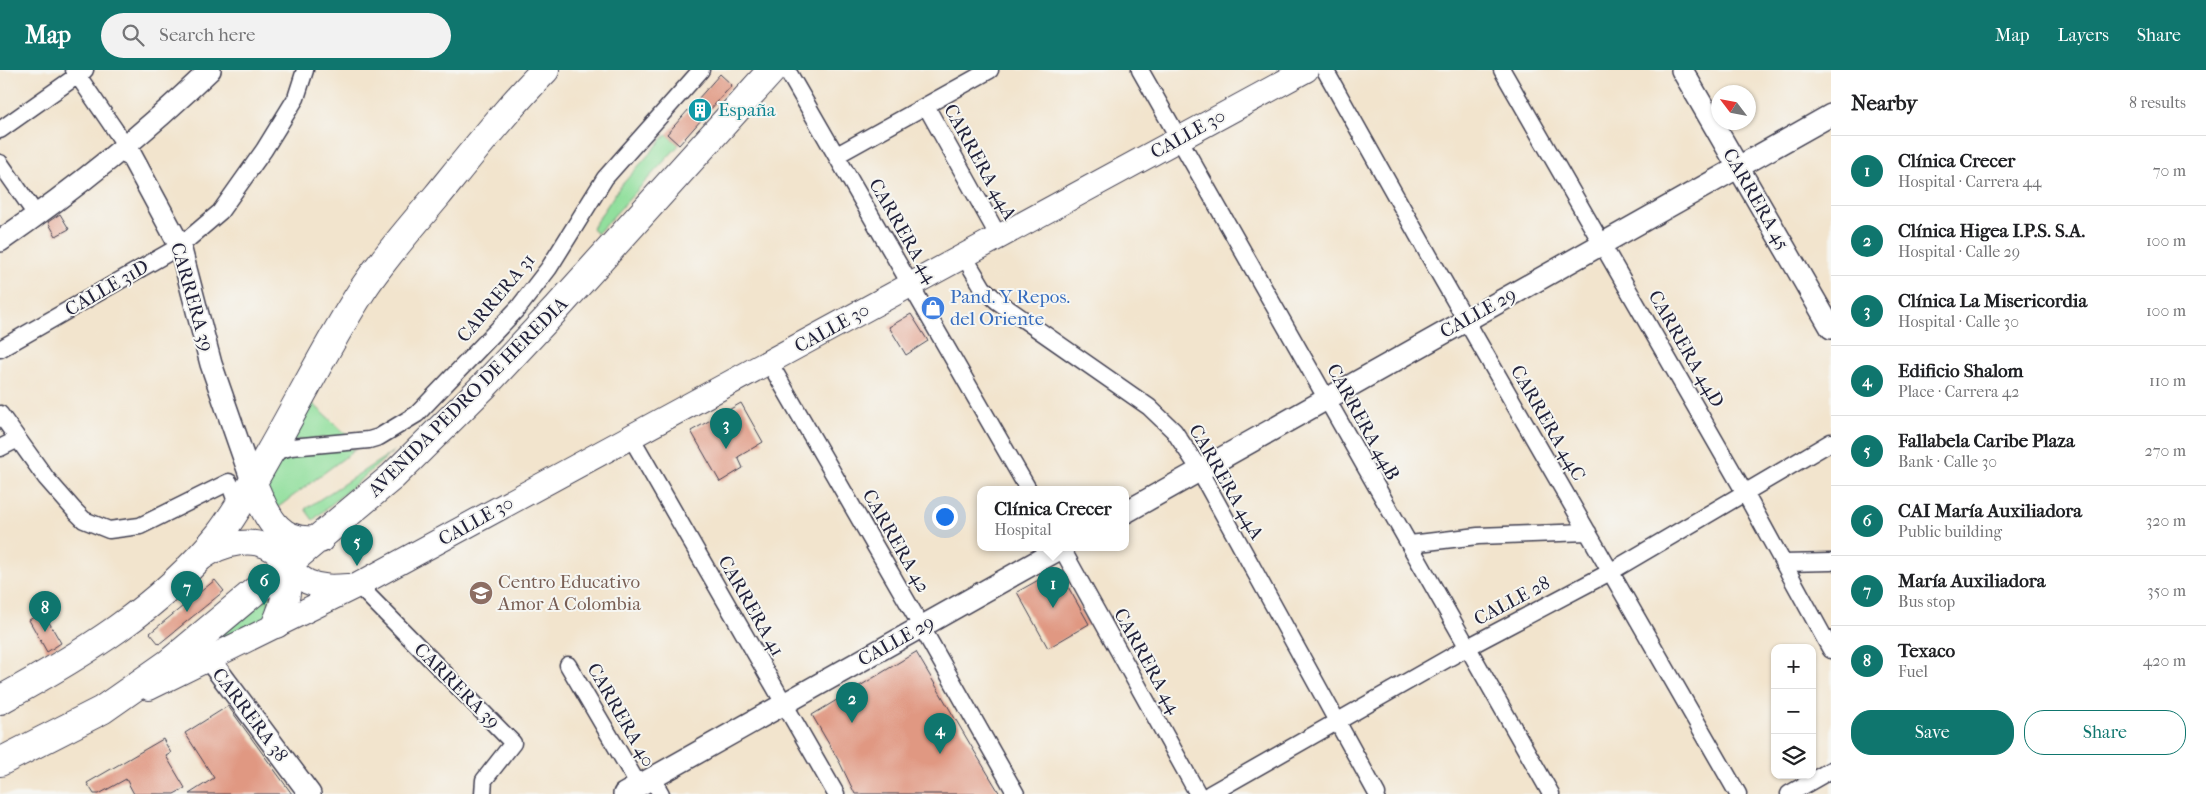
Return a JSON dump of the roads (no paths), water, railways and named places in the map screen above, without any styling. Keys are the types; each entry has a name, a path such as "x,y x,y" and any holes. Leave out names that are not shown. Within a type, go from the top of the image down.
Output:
{"highway":[{"path":"0,700 64,666 104,640 147,607 176,580 218,535 348,313 372,276 503,114 545,70"},
{"name":"AVENIDA PEDRO DE HEREDIA","path":"0,762 102,710 177,658 394,476 485,385 557,308 772,70"},
{"path":"246,485 278,530 297,539 320,539"},
{"path":"276,624 286,596 287,565"}],"main road":[{"name":"CALLE 30","path":"102,710 358,585 1306,70"},
{"name":"CALLE 30","path":"176,580 207,554 225,546 252,542 266,547 279,555 287,565 306,581 331,588 358,585"}],"street":[{"path":"0,241 37,216 126,146 210,70"},
{"name":"CALLE 31D","path":"0,349 180,246 220,212 264,150 296,98 305,70"},
{"name":"CARRERA 31","path":"246,485 286,448 369,440 379,437 417,414 447,385 531,293 549,268 605,178 701,70"},
{"name":"CARRERA 44","path":"787,70 1026,486"},
{"path":"837,155 990,70"},
{"name":"CARRERA 44B","path":"1140,70 1551,794"},
{"name":"CARRERA 44C","path":"1325,70 1436,268 1738,794"},
{"name":"CARRERA 44D","path":"1502,70 1745,493 1831,650"},
{"name":"CARRERA 45","path":"1682,70 1831,328"},
{"path":"0,130 79,72"},
{"name":"CARRERA 39","path":"79,72 126,146 180,246 210,364 246,485"},
{"name":"CARRERA 44A","path":"926,106 999,237"},
{"name":"CALLE 29","path":"1129,510 1831,115"},
{"path":"0,163 37,216"},
{"name":"CARRERA 44A","path":"964,256 983,288 997,301 1160,416 1174,431 1199,471 1336,722 1378,794"},
{"name":"CARRERA 42","path":"769,362 1016,794"},
{"path":"0,414 46,478 75,511 84,520 109,530 140,526 246,485"},
{"name":"CARRERA 41","path":"631,437 836,794"},
{"path":"0,448 18,439"},
{"name":"CALLE 28","path":"1210,794 1468,647 1610,572 1831,442"},
{"path":"1410,544 1478,536 1588,532"},
{"name":"CALLE 29","path":"644,788 784,704 1055,551"},
{"name":"CARRERA 44","path":"1064,551 1198,794"},
{"path":"1783,563 1831,562"},
{"name":"CARRERA 39","path":"358,585 513,744 484,780 483,794"},
{"name":"CARRERA 38","path":"208,659 310,794"},
{"name":"CARRERA 40","path":"568,665 644,788"},
{"path":"1789,794 1831,770"}],"place":[{"name":"España","path":"700,110"},
{"name":"Pand. Y Repos. del Oriente","path":"933,308"},
{"name":"Clínica La Misericordia","path":"726,449"},
{"name":"Fallabela Caribe Plaza","path":"357,566"},
{"name":"Centro Educativo Amor A Colombia","path":"481,593"},
{"name":"CAI María Auxiliadora","path":"264,605"},
{"name":"Clínica Crecer","path":"1053,608"},
{"name":"María Auxiliadora","path":"187,612"},
{"name":"Texaco","path":"45,632"},
{"name":"Clínica Higea I.P.S. S.A.","path":"852,723"},
{"name":"Edificio Shalom","path":"940,754"}]}
